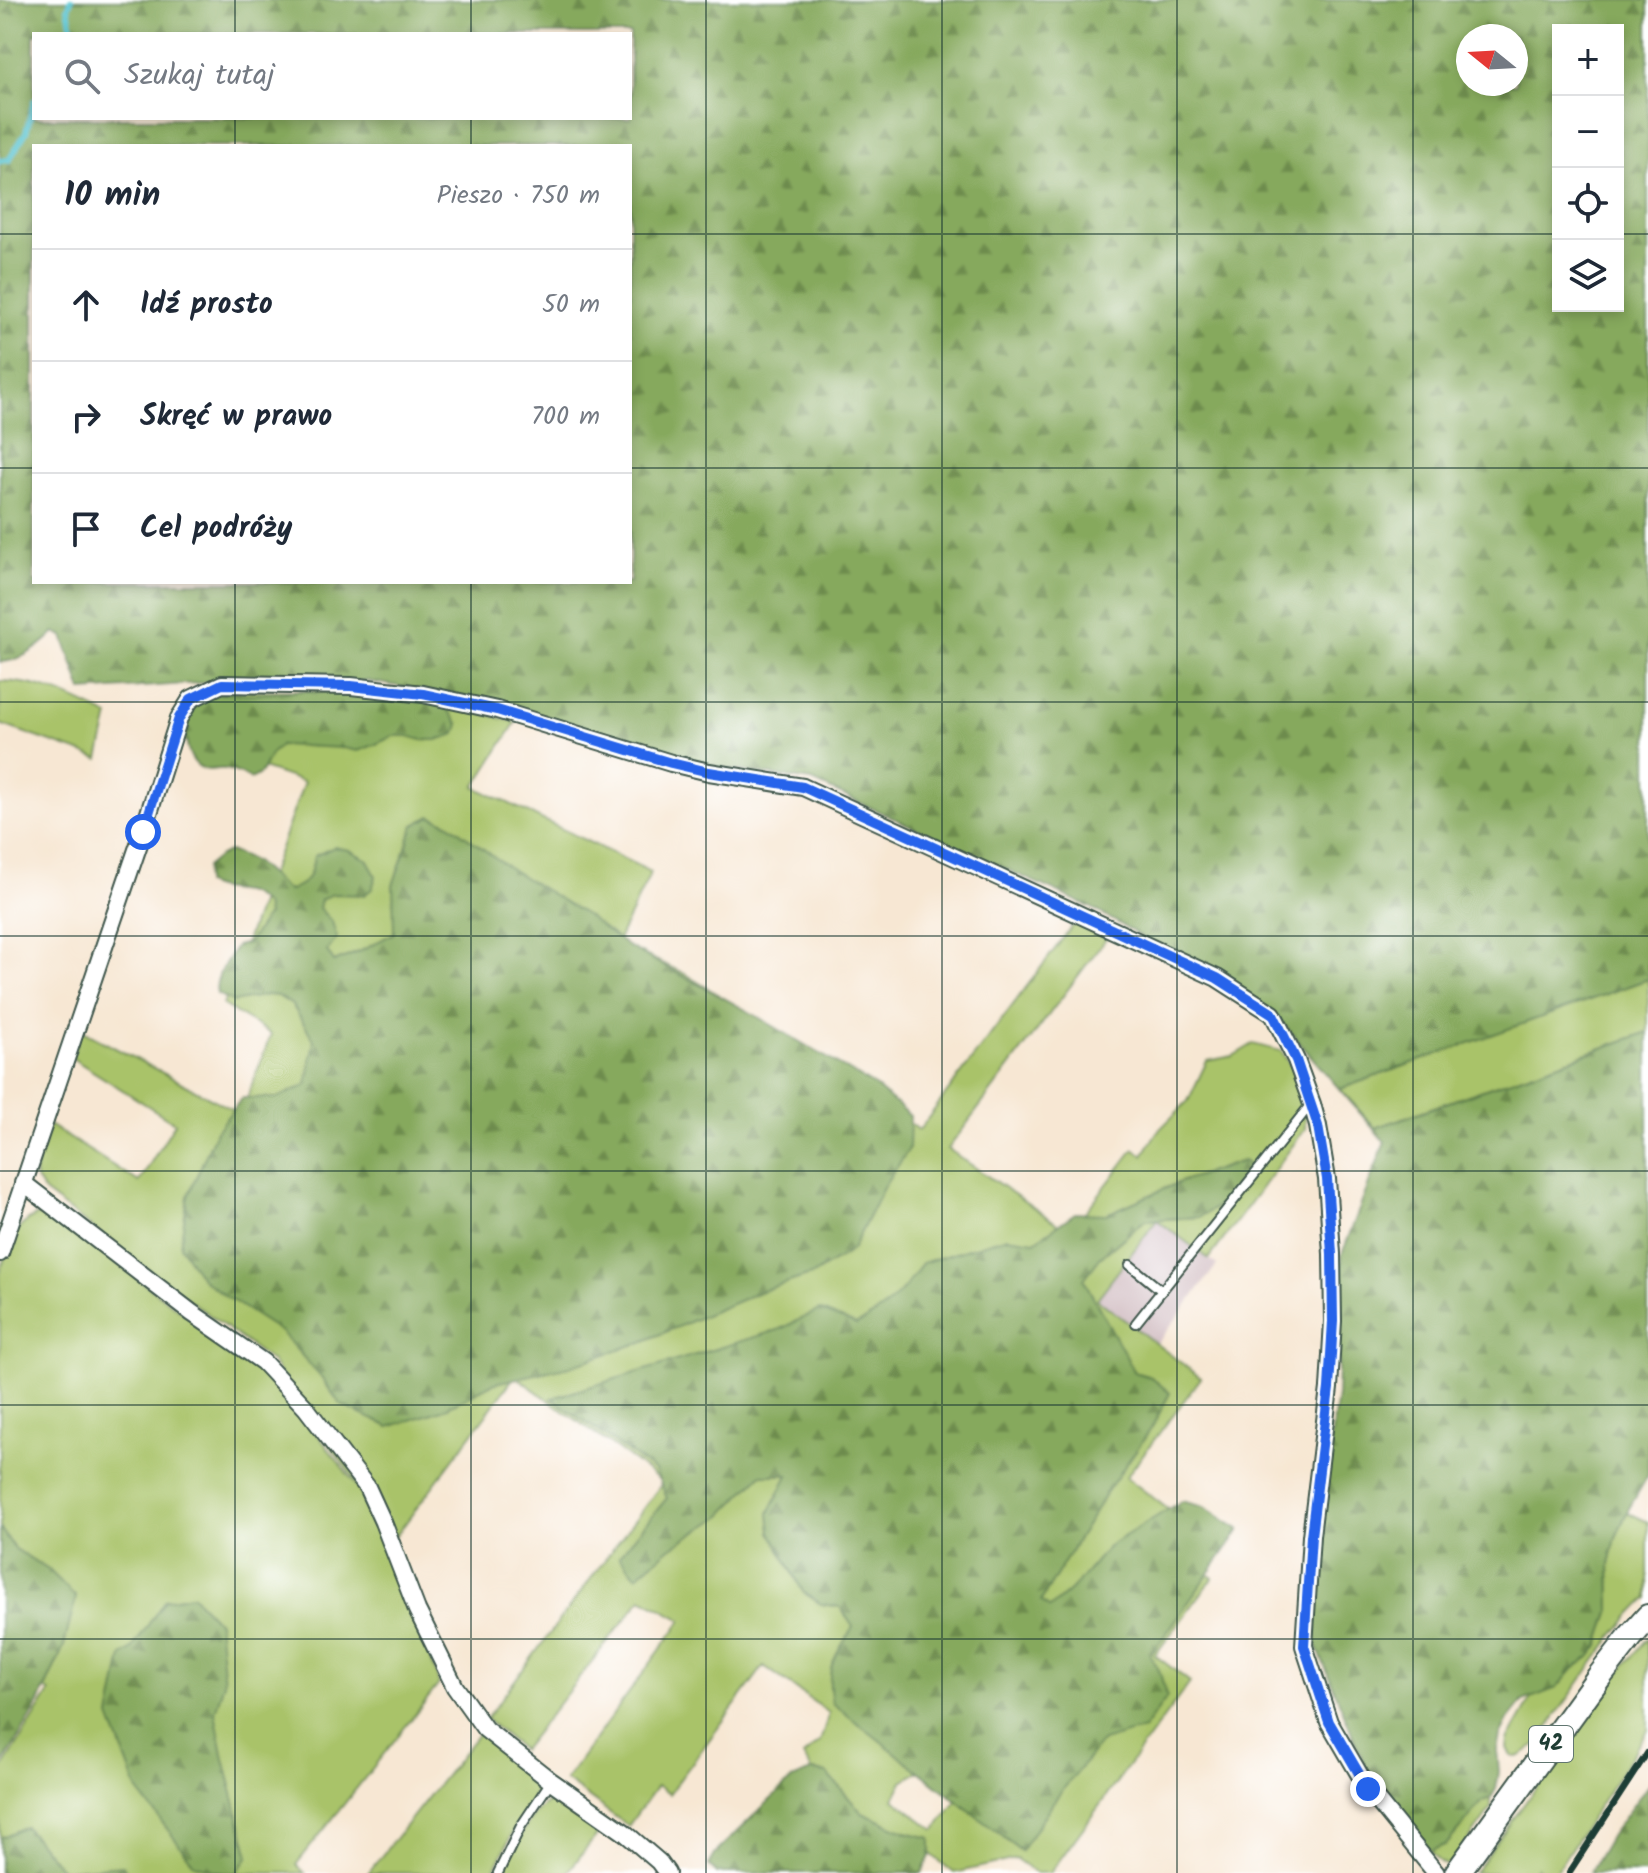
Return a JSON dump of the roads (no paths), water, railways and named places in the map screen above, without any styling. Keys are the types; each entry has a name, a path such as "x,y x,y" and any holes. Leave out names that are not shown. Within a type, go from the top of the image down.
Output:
{"main road":[{"name":"42","path":"1457,1873 1599,1677 1648,1617"}],"street":[{"path":"0,1253 179,718 191,699 222,684 351,686 423,694 497,710 671,763 803,787 1217,978 1273,1014 1296,1060 1318,1126 1327,1179 1332,1254 1333,1321 1329,1388 1311,1536 1304,1646 1329,1722 1368,1789 1436,1873"},
{"path":"23,1183 192,1313 263,1362 306,1408 367,1487 417,1610 455,1687 485,1729 551,1781 624,1832 659,1862 667,1873"}],"lane":[{"path":"1136,1323 1312,1104"},
{"path":"1130,1265 1162,1291"},
{"path":"498,1873 521,1826 551,1781"}],"waterway":[{"path":"71,0 68,8 73,32"},
{"path":"0,161 9,160 26,132 32,109"}],"railway":[{"path":"1569,1873 1648,1752"}]}
